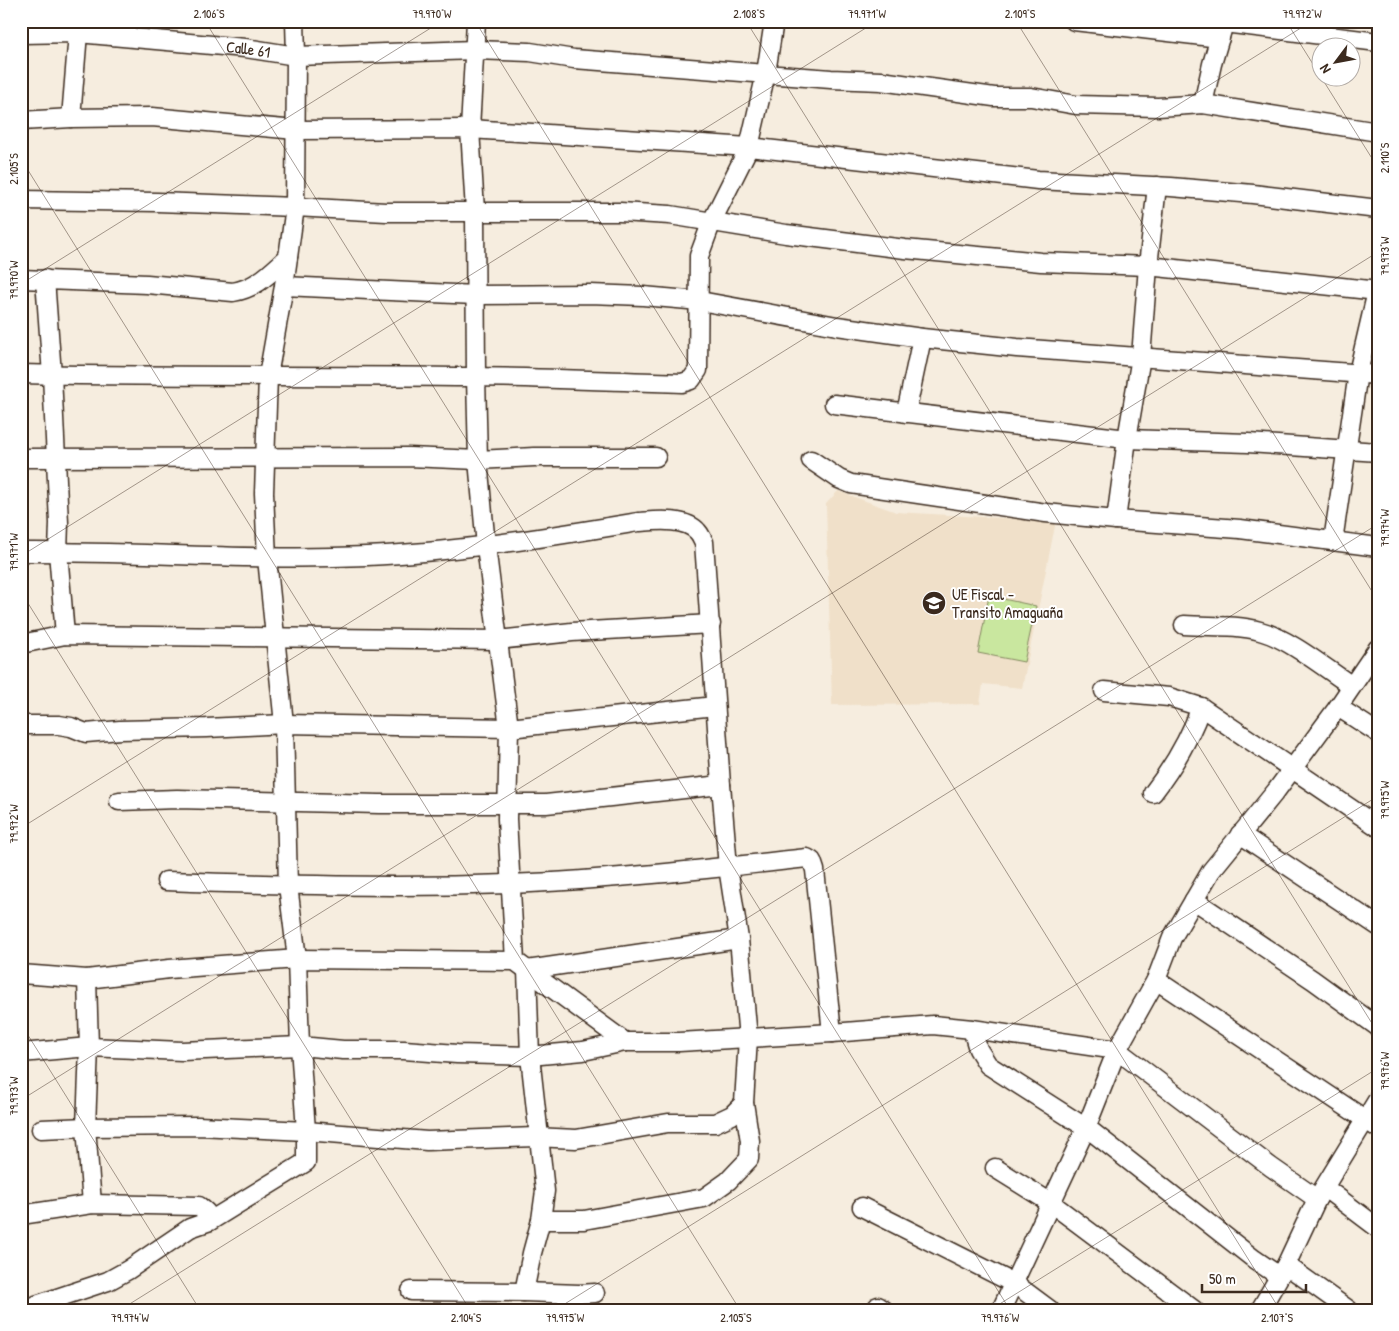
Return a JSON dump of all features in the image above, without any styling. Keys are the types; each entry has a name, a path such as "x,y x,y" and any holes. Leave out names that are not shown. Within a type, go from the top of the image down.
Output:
{"street":[{"path":"32,1306 108,1282 190,1228 210,1221 306,1162 297,959 288,885 284,724 267,558 264,457 268,376 284,286 295,207 295,21"},
{"path":"476,21 470,129 475,211 478,460 486,546 509,728 507,804 510,884 521,966 545,1191 541,1220 524,1292"},
{"path":"21,374 156,377 476,378 682,383 691,380 698,370 699,256 712,221 749,147 766,73 774,21"},
{"path":"1074,21 1223,27 1378,42"},
{"path":"71,118 78,27"},
{"name":"Calle 61","path":"21,34 78,27 296,56 475,50 530,52 574,59 881,81 994,97 1031,97 1076,105 1158,106 1203,104 1378,132"},
{"path":"1203,104 1223,27"},
{"path":"21,121 152,117 296,130 470,129 749,147 1038,180 1157,186 1253,194 1378,209"},
{"path":"1116,520 1141,357 1148,266 1157,186"},
{"path":"21,200 295,207 386,212 620,212 670,215 786,234 906,249 1041,262 1148,266 1377,289 1358,373 1333,541"},
{"path":"21,279 147,284 233,292 246,290 258,283 288,257"},
{"path":"45,279 56,458 59,523 58,552 65,635"},
{"path":"284,286 475,295 590,294 643,296 700,301 836,326 922,338 1017,348 1378,375"},
{"path":"906,412 922,338"},
{"path":"834,404 1127,439 1346,448 1378,452"},
{"path":"21,458 409,457 478,460 534,457 656,457"},
{"path":"811,460 839,479 851,484 1046,513 1240,529 1378,547"},
{"path":"21,552 267,558 367,556 486,546 638,522 664,520 688,525 698,531 704,542 728,867 739,939 748,1038 744,1103 750,1141 749,1159 728,1182 704,1198 584,1220 541,1220"},
{"path":"21,644 65,635 498,640 572,632 711,624"},
{"path":"1184,625 1221,626 1261,631 1290,644 1352,686"},
{"path":"1001,1310 1086,1128 1117,1050 1156,980 1172,938 1211,871 1338,707 1378,648"},
{"path":"1104,692 1169,697 1201,707 1378,827"},
{"path":"21,725 59,724 86,733 284,724 509,728 715,706"},
{"path":"1153,792 1165,777 1194,728 1201,707"},
{"path":"1338,707 1378,733"},
{"path":"119,801 177,799 287,800 379,804 546,804 721,785"},
{"path":"1240,834 1378,926"},
{"path":"166,881 288,885 510,884 626,877 806,858 812,861 815,870 832,1033"},
{"path":"1194,900 1313,980 1378,1027"},
{"path":"21,974 87,979 169,969 297,959 521,966 739,939"},
{"path":"521,966 625,1042"},
{"path":"87,979 89,1047 86,1127 92,1204"},
{"path":"1156,980 1372,1123"},
{"path":"21,1053 89,1047 182,1051 300,1046 344,1050 404,1050 530,1056 583,1051 625,1042 679,1042 933,1025 972,1029 1117,1050 1271,1167 1378,1228"},
{"path":"972,1029 978,1049 988,1064 1086,1128 1254,1258 1282,1270 1348,1310"},
{"path":"1260,1310 1321,1194 1372,1123 1378,1099"},
{"path":"41,1129 198,1126 306,1131 427,1141 540,1137 576,1139 668,1123 715,1122 732,1115 744,1103"},
{"path":"995,1168 1051,1203 1194,1310"},
{"path":"21,1215 92,1204 199,1206 206,1212 210,1221"},
{"path":"862,1207 1014,1284 1050,1310"},
{"path":"411,1291 595,1293"}],"shaded area":[{"name":"UE Fiscal - Transito Amaguaña","path":"838,491 896,512 1056,521 1022,688 983,684 980,704 832,705 826,504"}],"green space":[{"path":"989,596 1036,606 1024,662 978,653"}],"place":[{"name":"UE Fiscal - Transito Amaguaña","path":"934,603"}]}
